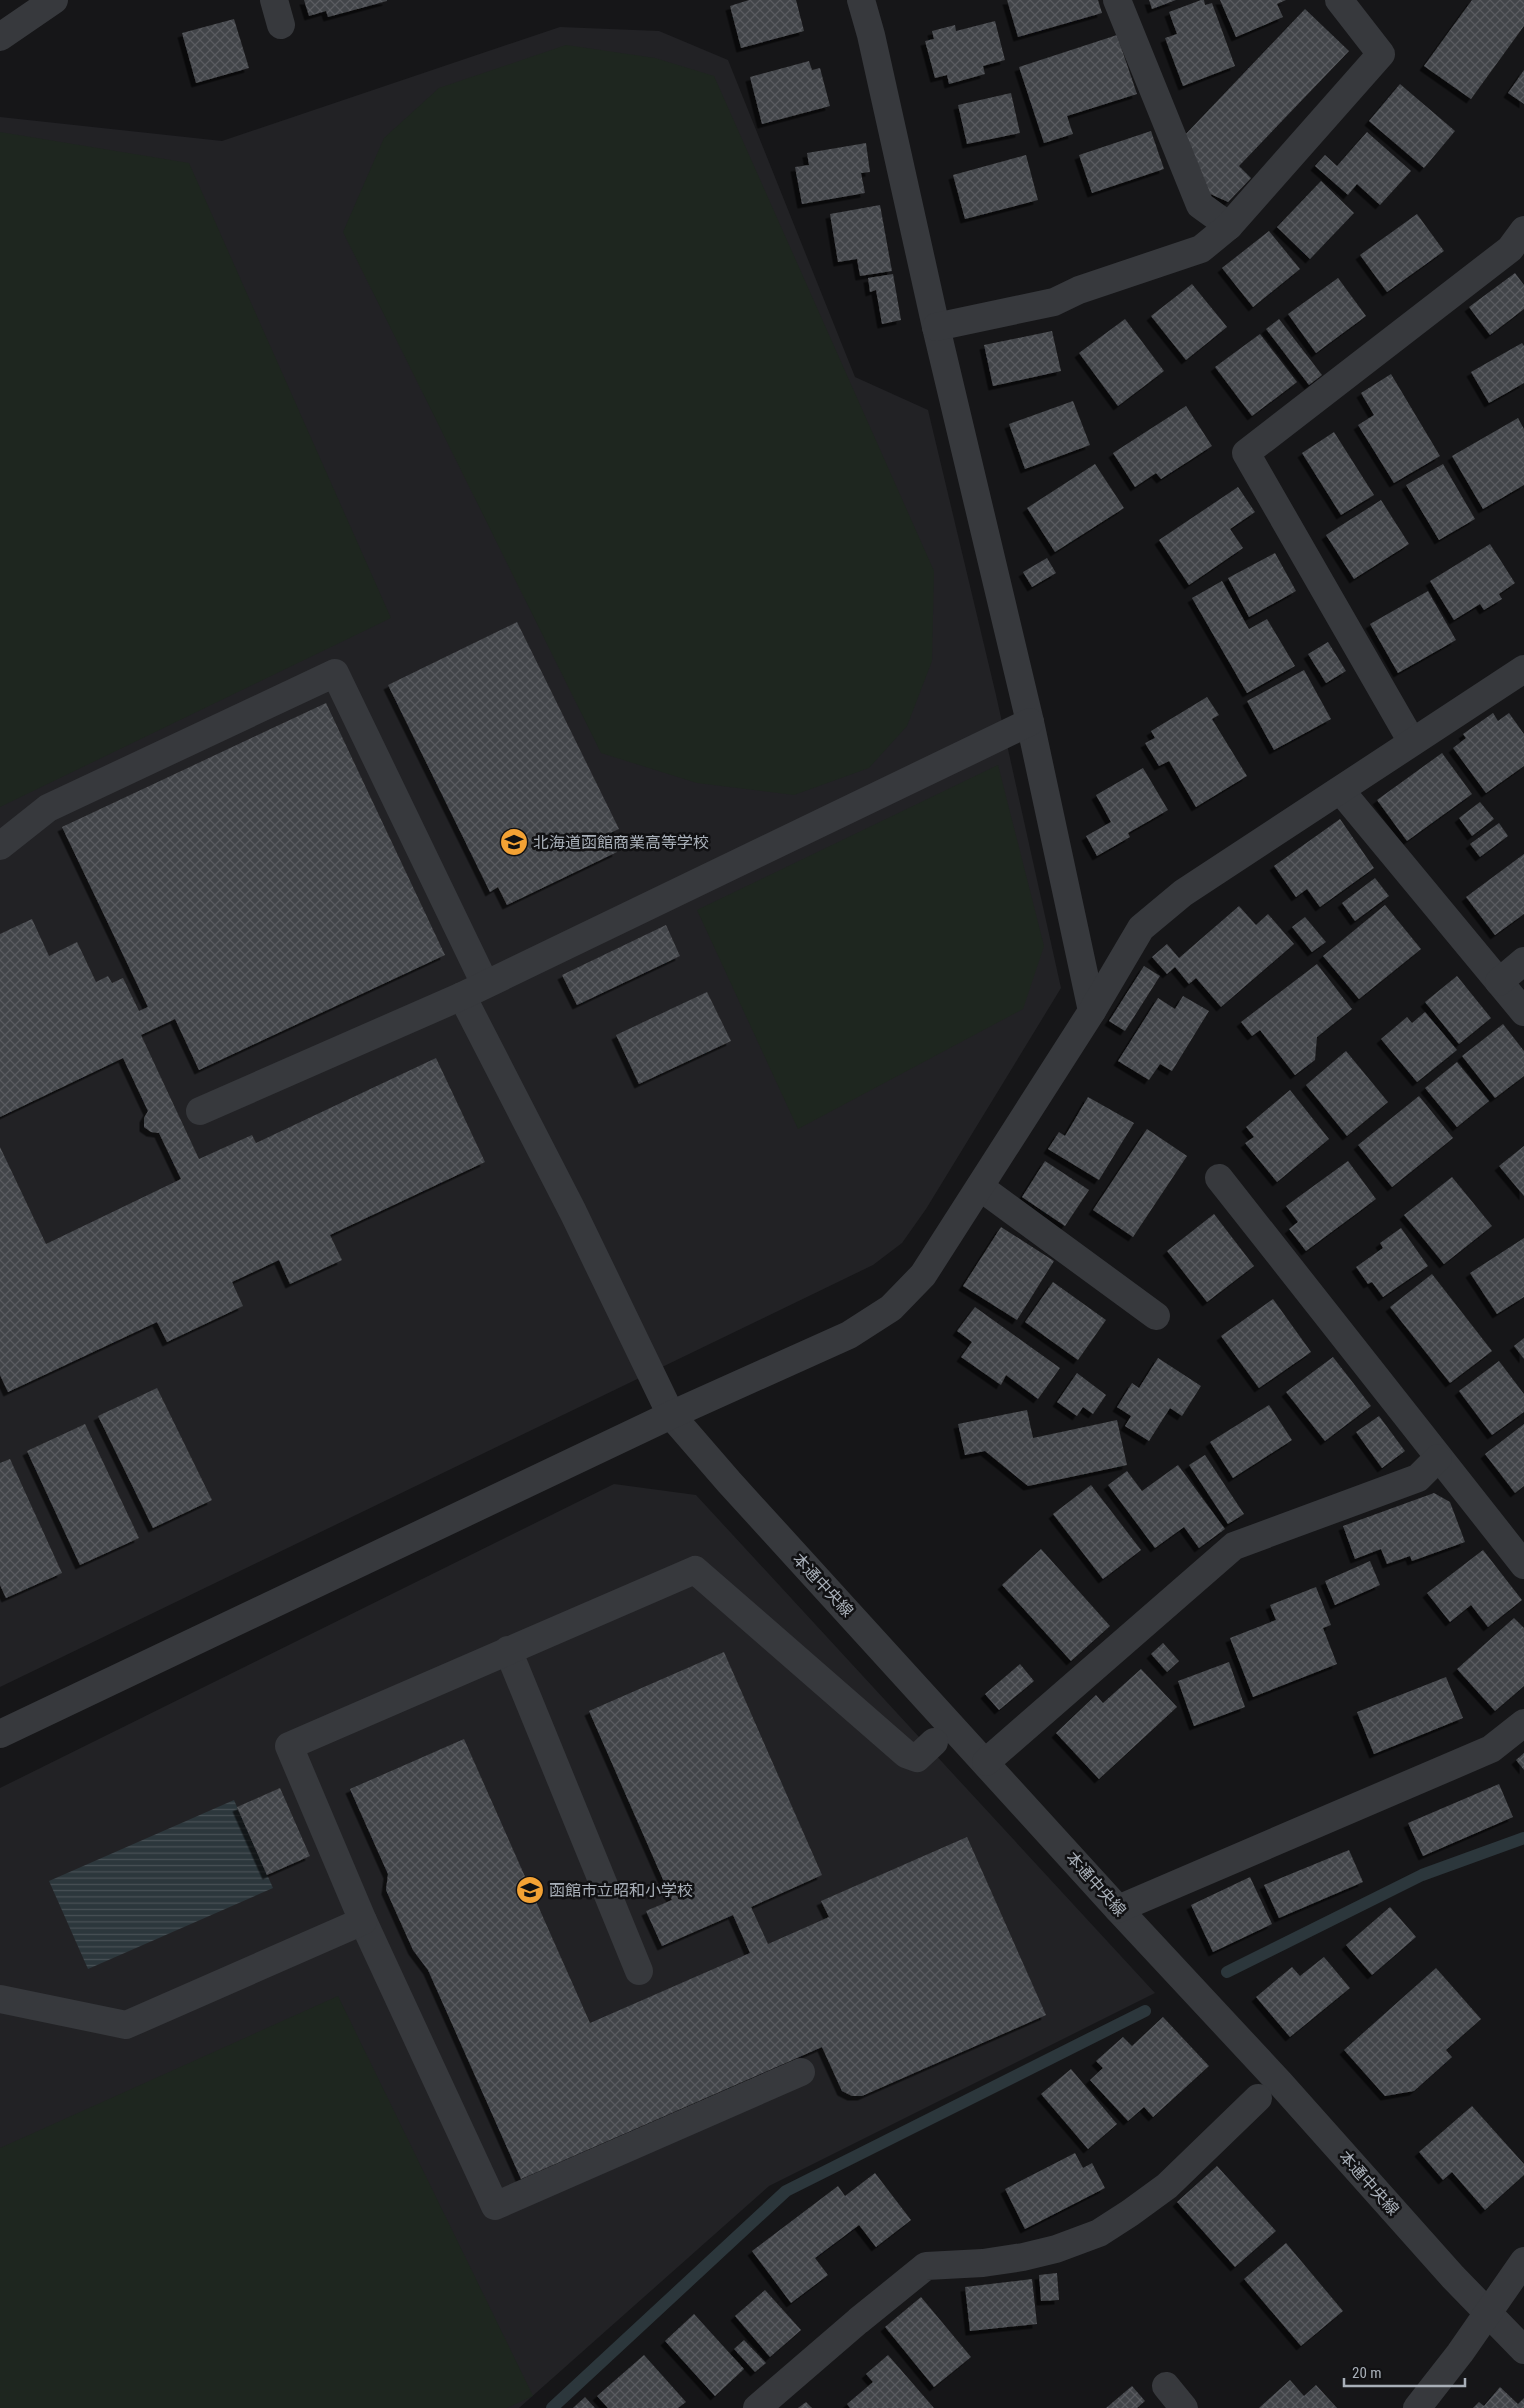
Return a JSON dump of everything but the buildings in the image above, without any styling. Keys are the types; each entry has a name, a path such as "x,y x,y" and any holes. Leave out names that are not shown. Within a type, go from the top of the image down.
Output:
{"street":[{"path":"0,37 54,0"},
{"path":"861,0 871,35 936,327 1030,722 1092,1011"},
{"path":"1117,0 1200,205 1229,226"},
{"path":"936,327 1054,302 1079,290 1201,249 1229,226 1381,54 1339,0"},
{"path":"1412,742 1246,453 1510,249 1524,230"},
{"path":"0,1734 671,1415 849,1334 891,1308 923,1276 1092,1011 1141,928 1183,893 1524,669"},
{"name":"本通中央線","path":"0,846 48,808 335,673 573,1212 671,1415 729,1482 1118,1909 1287,2090 1487,2313 1524,2350"},
{"path":"200,1110 474,990 1030,722"},
{"path":"1341,791 1524,1012"},
{"path":"1499,982 1524,961"},
{"path":"1219,1178 1524,1565"},
{"path":"980,1187 1156,1316"},
{"path":"986,1762 1234,1546 1418,1478 1438,1458"},
{"path":"801,2072 495,2206 363,1921 289,1746 694,1570 906,1754 917,1758 934,1742"},
{"path":"508,1650 639,1971"},
{"path":"1118,1909 1491,1749 1524,1723"},
{"path":"0,1998 126,2025 363,1921"},
{"path":"757,2408 858,2321 926,2266 982,2263 1023,2257 1056,2249 1099,2232 1130,2213 1167,2186 1258,2098"},
{"path":"1417,2408 1524,2261"},
{"path":"1166,2386 1184,2408"}],"shaded area":[{"name":"北海道函館商業高等学校","path":"560,27 659,31 728,60 855,377 928,410 996,695 1061,988 926,1209 902,1243 873,1265 0,1687 0,117 222,141"},
{"path":"566,45 655,58 714,76 934,571 932,661 907,726 869,768 794,795 697,783 601,753 343,232 384,138 439,88"},
{"path":"0,132 189,163 391,618 0,807"},
{"path":"998,765 1044,946 1023,1009 798,1129 697,910"},
{"name":"函館市立昭和小学校","path":"614,1484 696,1495 1155,1993 769,2186 519,2408 0,2408 0,1788"},
{"path":"234,1800 273,1888 88,1969 49,1881"},
{"path":"338,1996 533,2396 507,2408 0,2408 0,2148"}],"waterway":[{"path":"1227,1972 1422,1875 1524,1838"},
{"path":"552,2408 786,2191 1145,2011"}],"place":[{"name":"北海道函館商業高等学校","path":"514,842"},
{"name":"函館市立昭和小学校","path":"530,1890"}]}
